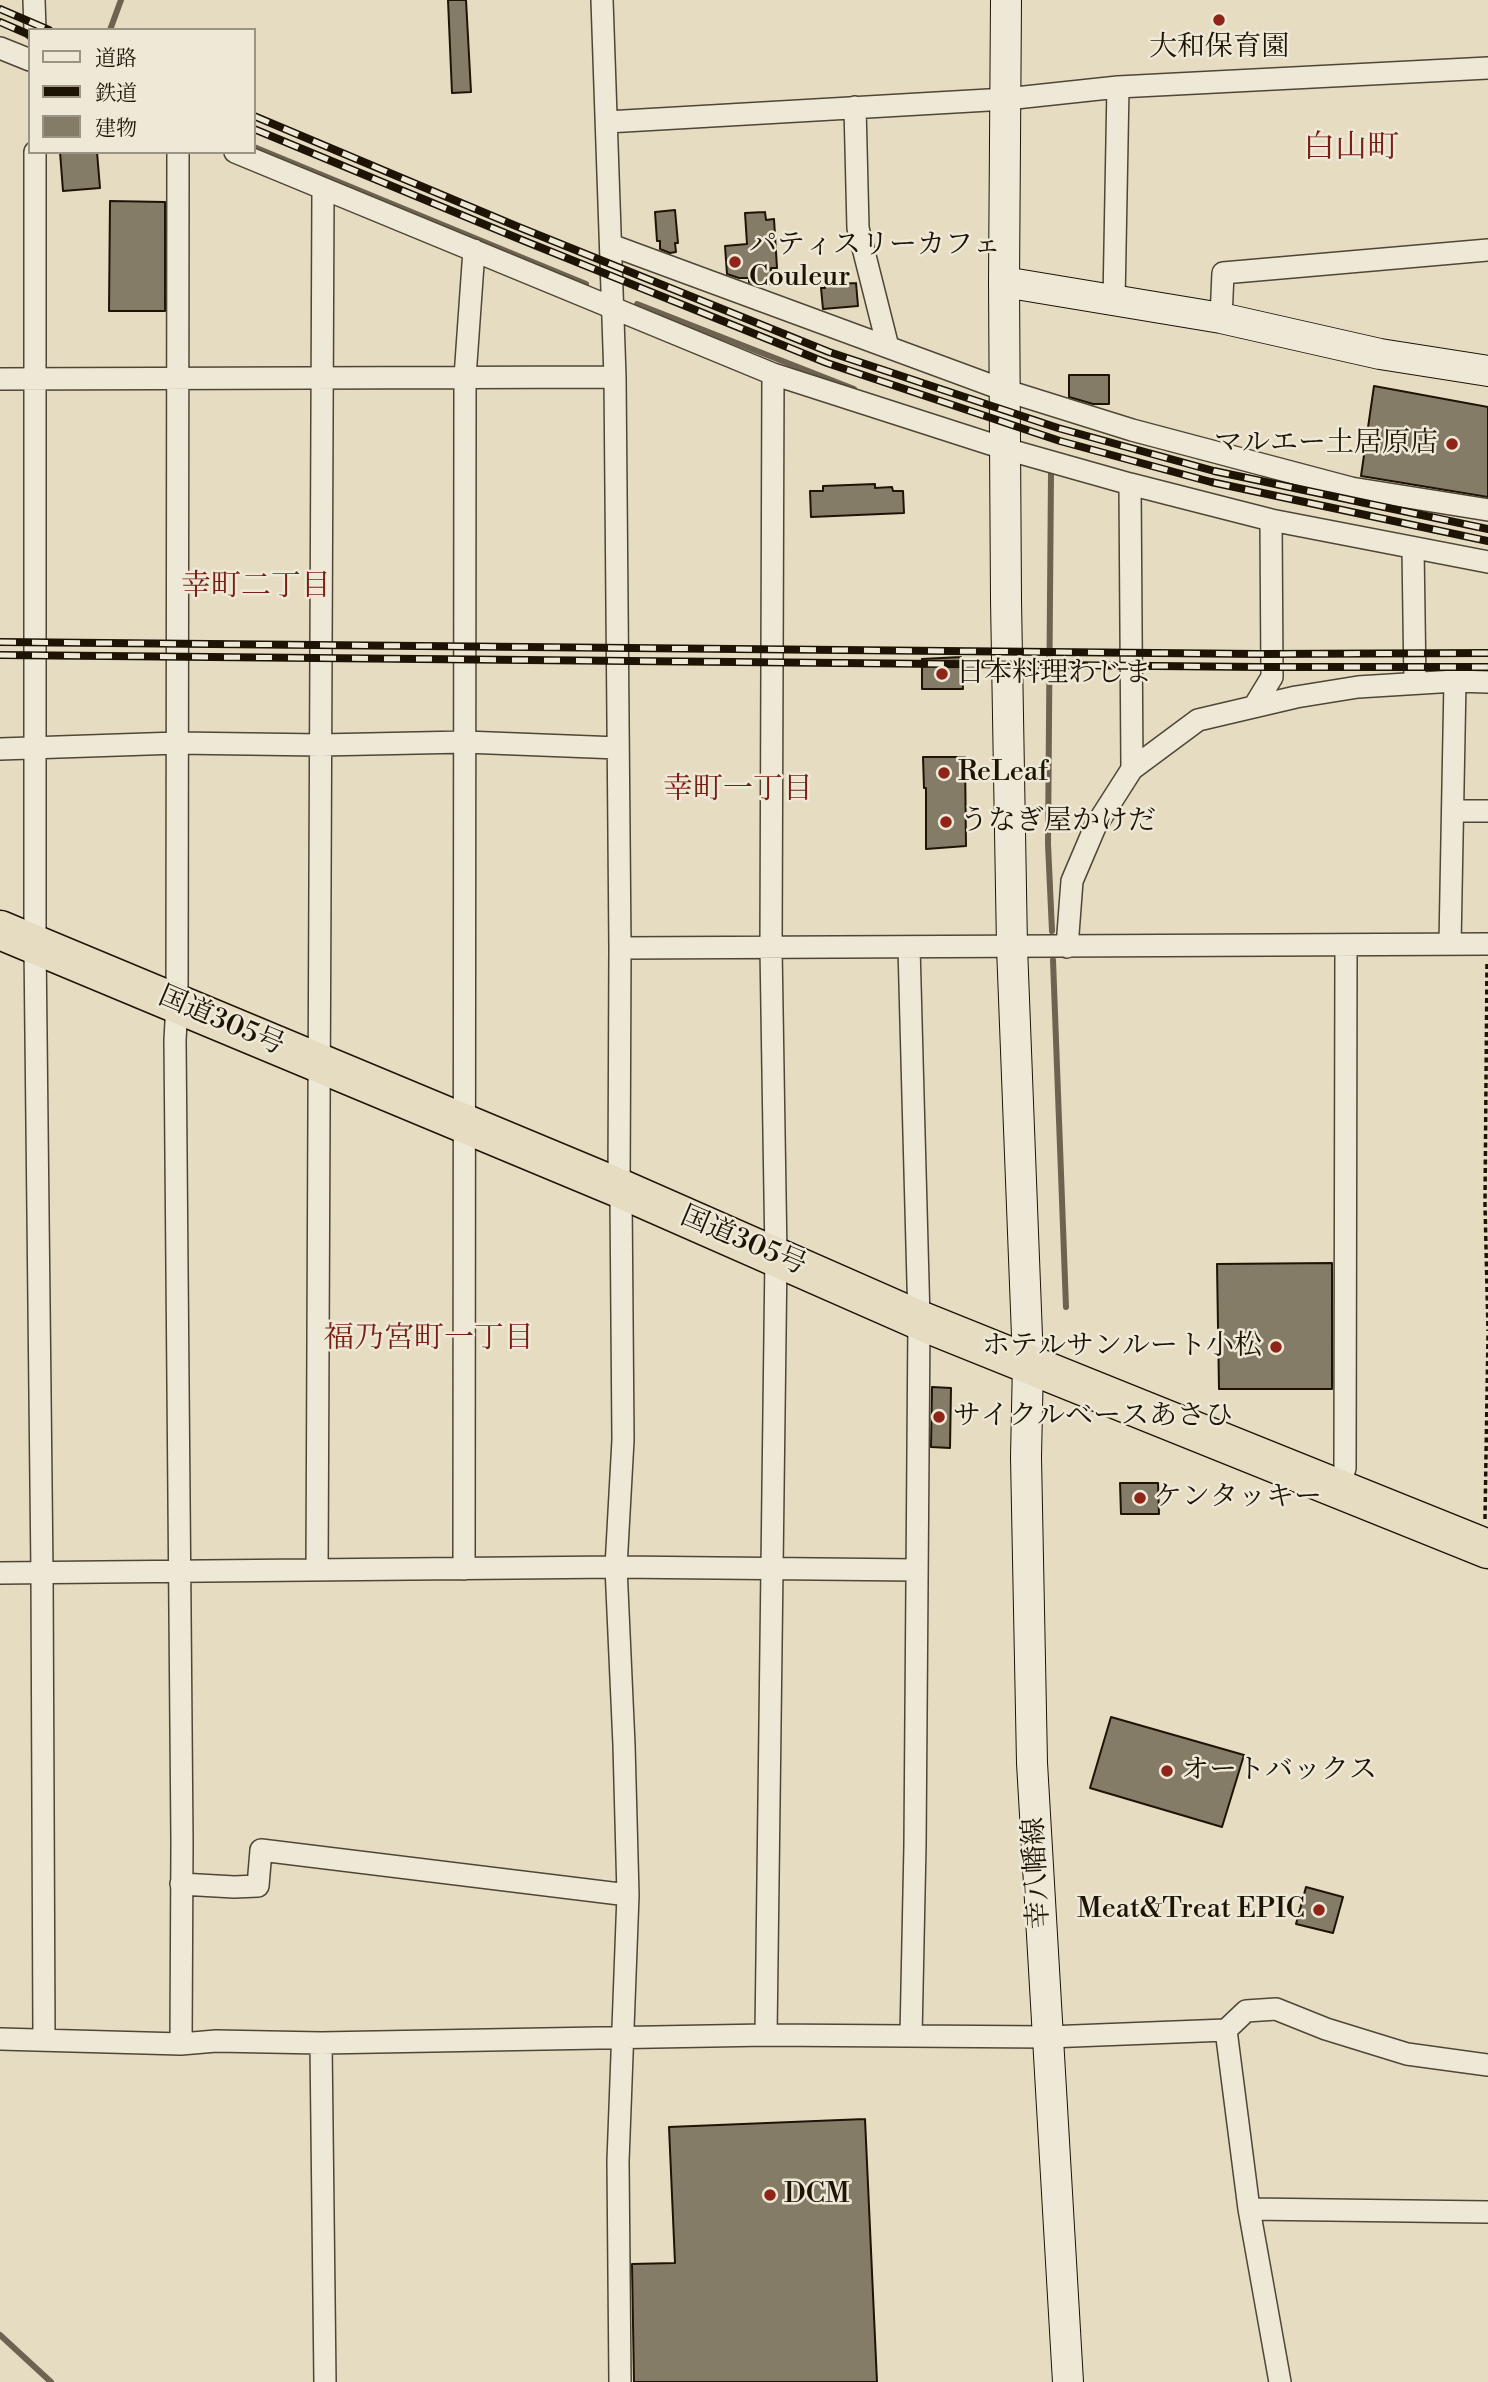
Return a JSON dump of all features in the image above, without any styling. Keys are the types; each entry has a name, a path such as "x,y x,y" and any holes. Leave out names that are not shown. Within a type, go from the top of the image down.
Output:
{"highway":[{"name":"国道305号","path":"0,930 619,1188 919,1320 1486,1549"}],"street":[{"path":"34,0 35,28"},
{"path":"602,0 615,377 620,948 619,1188 623,1440 616,1567 628,1895 618,2161 620,2382"},
{"name":"幸八幡線","path":"1006,0 1003,282 1012,947 1028,1362 1026,1457 1032,1763 1068,2382"},
{"path":"0,48 28,59"},
{"path":"607,122 1006,99 1118,87 1488,68"},
{"path":"1114,301 1118,87"},
{"path":"855,107 858,228 888,347"},
{"path":"35,154 34,748 44,2039"},
{"path":"178,154 175,1040 181,2044"},
{"path":"240,154 773,374 1006,449 1130,484 1271,520 1488,562"},
{"path":"317,1570 323,189"},
{"path":"611,245 1004,390 1132,430 1351,488 1488,510"},
{"path":"464,1569 465,377 474,250"},
{"path":"1221,318 1223,273 1488,250"},
{"path":"1003,282 1221,318 1380,354 1488,371"},
{"path":"766,2035 776,1256 771,948 773,374"},
{"path":"0,379 615,377"},
{"path":"1130,484 1132,769"},
{"path":"1255,705 1272,677 1271,520"},
{"path":"1413,549 1415,683"},
{"path":"1067,947 1072,881 1095,827 1132,769 1198,720 1255,705 1358,687 1455,681 1488,682"},
{"path":"1450,944 1455,681"},
{"path":"0,749 177,743 321,745 465,742 618,748"},
{"path":"1452,811 1488,811"},
{"path":"620,948 1488,944"},
{"path":"1339,1489 1345,1468 1346,945"},
{"path":"909,947 919,1320 911,2036"},
{"path":"0,1573 616,1567 917,1570"},
{"path":"181,1884 258,1886 261,1850 628,1895"},
{"path":"0,2039 181,2044 766,2035 1048,2037 1226,2030 1246,2011 1276,2009 1326,2029 1407,2054 1488,2065"},
{"path":"1226,2030 1250,2209 1280,2382"},
{"path":"321,2043 325,2382"},
{"path":"1250,2209 1488,2212"}],"path":[{"path":"1486,1549 1488,1333 1485,1204 1488,944"}],"building":[{"path":"448,0 466,0 471,92 452,93"},
{"path":"60,154 97,154 100,188 63,191"},
{"path":"110,201 165,202 165,311 109,311"},
{"path":"675,210 678,243 675,243 676,252 670,253 660,249 660,241 657,241 655,212"},
{"path":"765,212 766,220 774,219 777,268 771,268 772,284 758,285 749,282 749,278 727,274 725,246 747,244 745,213"},
{"path":"856,283 858,306 823,309 821,288 825,288 825,285"},
{"path":"1069,375 1109,375 1109,404 1093,404 1069,397"},
{"path":"1374,386 1488,407 1488,497 1361,476"},
{"path":"875,484 875,488 892,487 893,491 903,491 904,513 811,517 810,491 823,491 823,486"},
{"name":"日本料理わじま","path":"961,657 963,689 922,689 922,659"},
{"path":"923,757 965,757 966,846 926,849"},
{"path":"1332,1263 1332,1389 1219,1389 1217,1264"},
{"name":"サイクルベースあさひ","path":"932,1387 951,1388 950,1448 931,1447"},
{"name":"ケンタッキー","path":"1120,1483 1158,1483 1159,1514 1121,1514"},
{"name":"オートバックス","path":"1111,1717 1244,1755 1222,1827 1090,1788"},
{"name":"Meat&Treat EPIC","path":"1306,1887 1343,1897 1333,1933 1296,1924"},
{"name":"DCM","path":"865,2119 877,2382 634,2382 632,2264 675,2263 669,2127"}],"waterway":[{"path":"111,28 121,0"},
{"path":"256,148 586,284"},
{"path":"637,304 854,389"},
{"path":"1051,474 1048,844 1052,931"},
{"path":"1053,960 1066,1307"},
{"path":"0,2335 51,2382"}],"railway":[{"path":"0,9 44,28"},
{"path":"0,22 28,34"},
{"path":"256,117 516,226 829,352 1058,428 1214,471 1488,529"},
{"path":"256,130 827,363 1060,441 1211,482 1488,541"},
{"path":"0,642 1260,654 1488,653"},
{"path":"0,655 1488,667"}],"place":[{"name":"大和保育園","path":"1219,20"},
{"name":"パティスリーカフェ Couleur","path":"735,262"},
{"name":"マルエー土居原店","path":"1452,444"},
{"name":"日本料理わじま","path":"942,674"},
{"name":"ReLeaf","path":"944,773"},
{"name":"うなぎ屋かけだ","path":"946,822"},
{"name":"ホテルサンルート小松","path":"1276,1347"},
{"name":"サイクルベースあさひ","path":"939,1417"},
{"name":"ケンタッキー","path":"1140,1498"},
{"name":"オートバックス","path":"1167,1771"},
{"name":"Meat&Treat EPIC","path":"1319,1910"},
{"name":"DCM","path":"770,2195"}],"district":[{"name":"白山町","path":"1351,149"},
{"name":"幸町二丁目","path":"256,588"},
{"name":"幸町一丁目","path":"738,791"},
{"name":"福乃宮町一丁目","path":"429,1340"}]}
